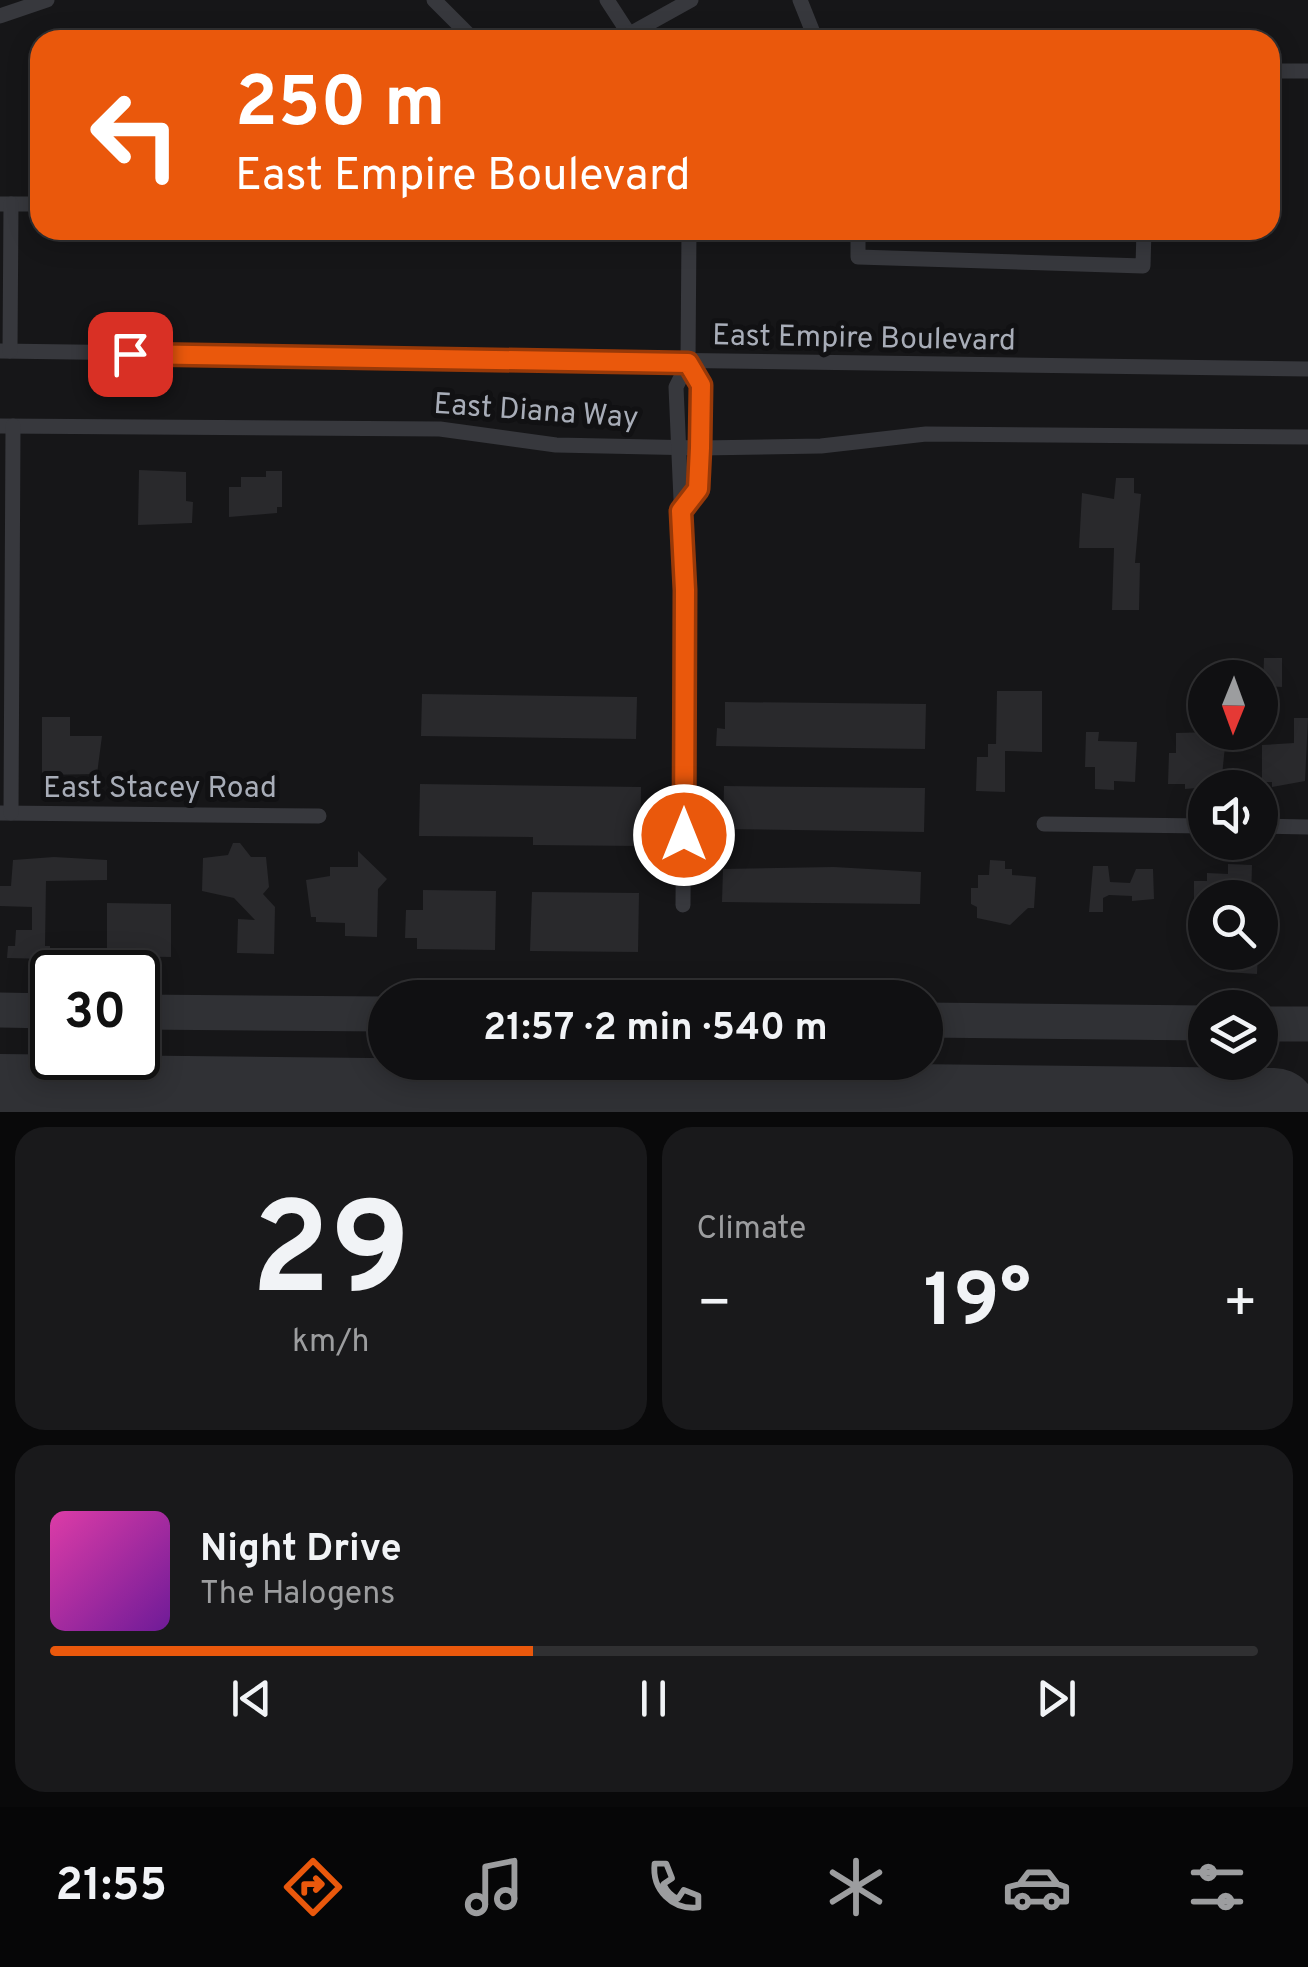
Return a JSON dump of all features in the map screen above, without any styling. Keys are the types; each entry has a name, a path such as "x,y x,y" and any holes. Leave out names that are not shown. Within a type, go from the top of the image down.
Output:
{"street":[{"path":"0,16 47,0"},
{"path":"434,0 464,30"},
{"path":"606,0 623,30"},
{"path":"640,30 691,0"},
{"path":"800,0 812,30"},
{"path":"1280,70 1308,71"},
{"path":"5,351 6,204"},
{"path":"684,905 685,590 676,386 688,363 690,240"},
{"path":"858,240 858,257 1144,266 1144,240"},
{"name":"East Empire Boulevard","path":"5,351 1308,369"},
{"path":"681,511 698,489 700,448 701,385 688,363"},
{"path":"6,426 6,813"},
{"name":"East Diana Way","path":"6,426 440,429 556,446 700,448 820,446 926,434 1308,437"},
{"name":"East Stacey Road","path":"6,813 319,816"},
{"path":"1044,824 1188,826"},
{"path":"1278,826 1308,827"}],"building":[{"path":"139,470 186,472 186,501 193,502 192,523 138,525"},
{"path":"266,471 282,471 282,507 277,507 277,513 229,517 229,487 241,487 241,477 266,477"},
{"path":"1116,478 1134,478 1134,493 1141,494 1135,563 1140,563 1139,610 1112,610 1114,548 1079,548 1082,493 1114,499"},
{"path":"1282,658 1282,687 1278,687 1278,660 1264,660"},
{"path":"997,691 1042,691 1042,752 1005,751 1005,792 976,791 977,757 988,757 988,744 996,744"},
{"path":"422,694 637,697 636,739 421,736"},
{"path":"725,702 926,704 925,749 716,746 717,728 725,729"},
{"path":"42,717 70,717 70,736 102,736 97,774 42,775"},
{"path":"1294,718 1308,718 1305,781 1278,786 1278,770 1262,770 1262,750 1278,750 1278,744 1294,743"},
{"path":"1086,732 1099,732 1098,741 1137,742 1135,782 1114,781 1114,790 1095,789 1095,767 1085,767"},
{"path":"1176,733 1188,733 1188,750 1225,750 1223,770 1188,770 1188,789 1185,784 1168,784 1169,753 1176,753"},
{"path":"420,784 641,787 640,846 533,845 533,837 419,836"},
{"path":"724,786 925,788 924,832 723,829"},
{"path":"233,843 240,843 251,857 266,857 269,887 263,894 275,907 274,954 237,953 238,919 255,920 234,898 202,891 203,858 228,855"},
{"path":"358,851 387,879 378,889 377,937 345,936 345,923 316,922 316,917 311,917 306,880 330,876 330,867 358,867"},
{"path":"13,860 107,860 107,880 46,881 45,946 50,946 50,950 30,950 30,959 7,958 8,946 15,946 16,930 32,930 32,907 0,906 0,886 11,886"},
{"path":"990,860 1005,861 1005,869 1012,869 1012,875 1036,877 1034,908 1028,908 1010,925 977,918 977,907 971,904 971,888 978,888 978,875 989,875"},
{"path":"1228,864 1252,865 1252,880 1207,880 1207,873 1228,874"},
{"path":"1093,866 1108,866 1110,882 1130,883 1136,869 1153,869 1154,899 1132,901 1132,896 1109,895 1103,898 1103,912 1089,912"},
{"path":"834,867 921,872 920,904 722,902 723,869"},
{"path":"423,890 496,891 495,950 417,949 417,938 405,938 406,910 423,910"},
{"path":"532,892 639,893 638,952 530,951"},
{"path":"107,903 171,904 171,957 160,957 160,950 107,950"},
{"path":"1226,970 1257,970 1257,974"}],"taxiway":[{"path":"0,1010 30,1011"},
{"path":"160,1012 368,1014"},
{"path":"943,1020 1188,1023"},
{"path":"1278,1024 1308,1024"},
{"path":"679,1112 680,1080"}],"runway":[{"path":"0,1098 1274,1112"}],"route":[{"path":"130,354 688,363 701,385 701,422 698,489 681,511 685,590 684,835"}]}
